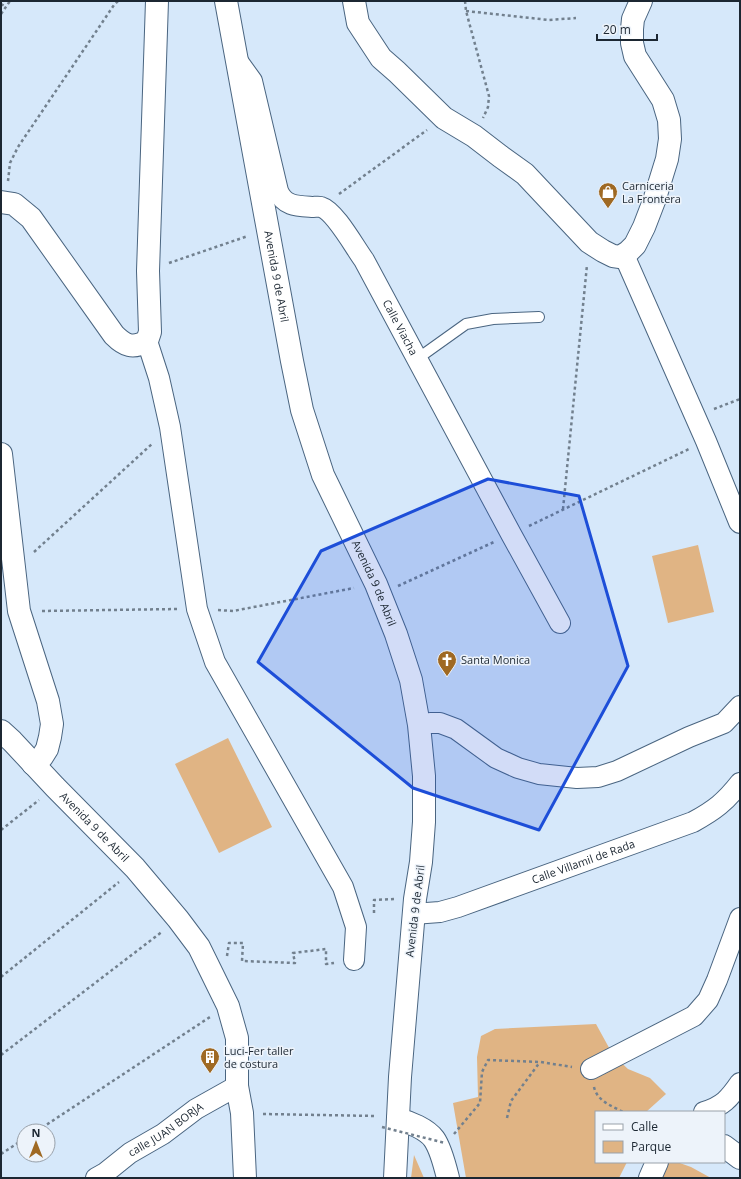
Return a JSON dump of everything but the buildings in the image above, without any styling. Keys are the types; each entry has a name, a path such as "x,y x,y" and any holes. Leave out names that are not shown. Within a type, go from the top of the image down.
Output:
{"main road":[{"path":"3,202 14,204 31,218 114,335 122,343 132,346 139,345 147,341 150,332 148,271 157,1"},
{"name":"Avenida 9 de Abril","path":"226,1 302,410 323,475 376,584 396,634 411,680 419,725 424,776 424,822 421,862 413,914 400,1077 386,1121 395,1178"},
{"path":"354,1 358,23 380,58 397,72 444,118 474,136 525,174 589,242 602,251 613,256 620,257 635,245 644,228 667,159 670,139 668,120 663,100 635,56 632,43 633,19 641,1"},
{"path":"1,454 19,611 48,701 52,724 47,749 42,757 33,764"},
{"name":"Avenida 9 de Abril","path":"1,731 54,787 135,868 178,919 198,947 228,1006 237,1038 237,1086 242,1113 245,1178"},
{"path":"386,1121 410,1122 420,1127 433,1138 443,1161 448,1178"},
{"path":"725,1147 740,1158"},
{"path":"650,1178 657,1163"}],"street":[{"name":"Calle Viacha","path":"236,58 252,81 278,191 281,197 285,201 293,204 321,207 330,212 364,260 560,623"},
{"path":"624,255 706,441 740,523"},
{"path":"147,341 159,378 170,427 197,609 215,662 343,887 356,927 354,960"},
{"path":"419,725 440,723 456,729 496,758 518,768 539,774 577,778 598,777 617,771 690,737 732,728 740,706"},
{"name":"Calle Villamil de Rada","path":"413,914 440,912 458,907 693,822 710,813 723,802 740,783"},
{"path":"591,1069 694,1016 708,1000 740,918"},
{"path":"707,1111 716,1108 730,1097 740,1083"},
{"name":"calle JUAN BORJA","path":"96,1178 130,1152 163,1134 196,1109 237,1086"}],"lane":[{"path":"417,359 466,324 493,319 539,317"}],"path":[{"path":"1,14 10,1"},
{"path":"3,202 10,163 18,147 118,1"},
{"path":"465,1 466,11 489,96 488,107 474,136"},
{"path":"1,4 6,7"},
{"path":"466,11 549,20 576,18"},
{"path":"563,509 589,242"},
{"path":"696,418 740,398"},
{"path":"14,569 170,427"},
{"path":"380,594 511,534 706,441"},
{"path":"1,830 54,787"},
{"path":"1,977 135,868"},
{"path":"1,1055 178,919"},
{"path":"198,947 226,956 229,943 243,943 242,961 295,964 293,953 326,949 326,964 354,960"},
{"path":"48,1123 228,1006"},
{"path":"452,1138 480,1103 482,1072 488,1060 541,1062 591,1069 595,1092 602,1101 621,1111"},
{"path":"507,1118 511,1101 541,1062"},
{"path":"242,1113 386,1121 445,1144"},
{"path":"1,1154 16,1144"}],"highlighted area":[{"path":"488,479 579,496 628,666 539,830 413,788 258,662 321,551"}],"green space":[{"path":"698,545 714,612 668,623 652,556"},
{"path":"228,738 272,827 219,853 175,764"},
{"path":"596,1024 613,1055 628,1069 650,1078 666,1094 647,1111 595,1111 595,1163 626,1163 619,1178 466,1178 453,1103 478,1097 477,1057 481,1036 495,1029"},
{"path":"414,1155 424,1178 411,1178"},
{"path":"661,1163 680,1163 691,1167 711,1178 648,1178"}],"place":[{"name":"Carniceria La Frontera","path":"608,209"},
{"name":"Santa Monica","path":"447,677"},
{"name":"Luci-Fer taller de costura","path":"210,1074"}]}
